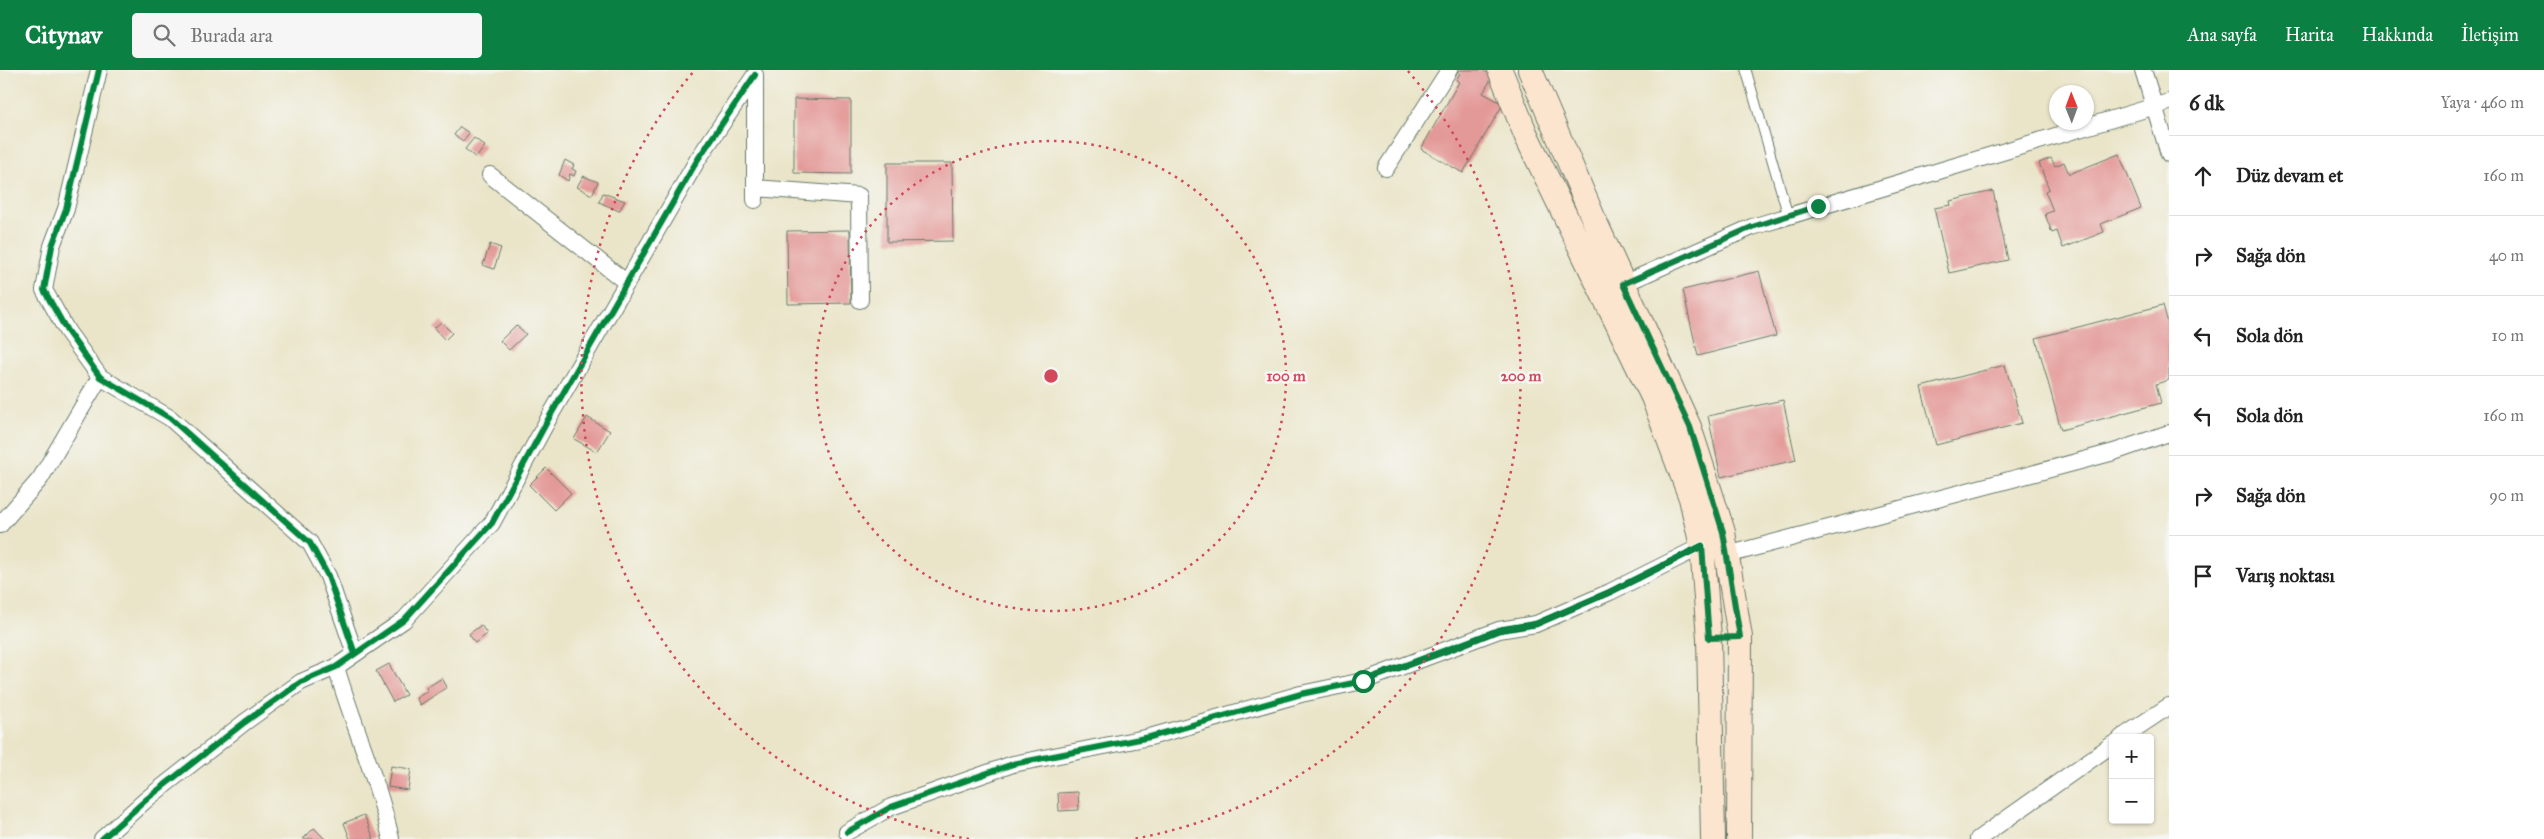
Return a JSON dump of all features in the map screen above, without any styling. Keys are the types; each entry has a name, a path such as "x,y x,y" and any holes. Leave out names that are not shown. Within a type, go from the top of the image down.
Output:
{"main road":[{"path":"1500,70 1526,135 1653,397 1691,498 1702,546 1709,638 1713,839"},
{"path":"1530,70 1623,284 1690,427 1723,532 1740,637 1738,839"},
{"path":"1709,638 1740,637"}],"street":[{"path":"99,70 66,209 52,246 44,290 67,331 100,377 170,418 310,543 328,576 356,654"},
{"path":"1386,168 1449,70"},
{"path":"2143,70 2162,105 2169,154"},
{"path":"755,73 755,194 859,196 860,300"},
{"path":"102,839 148,798 245,722 300,682 336,667 404,620 492,523 550,416 698,159 755,73"},
{"path":"1623,284 1752,227 1788,215 2162,105"},
{"path":"490,175 627,283"},
{"path":"0,525 40,479 100,377"},
{"path":"1727,555 2114,452 2169,433"},
{"path":"847,832 891,807 1013,764 1150,737 1301,694 1363,681 1450,650 1499,630 1536,624 1610,592 1702,546"},
{"path":"336,667 351,718 383,804 391,839"},
{"path":"2128,734 2169,706"},
{"path":"1978,839 2109,747"}],"lane":[{"path":"1746,70 1788,215"}],"building":[{"path":"1455,70 1482,70 1493,76 1483,93 1503,104 1463,173 1421,149 1459,82 1456,80 1460,73"},
{"path":"794,99 851,100 851,174 794,173"},
{"path":"460,127 469,133 463,141 454,135"},
{"path":"474,138 485,146 476,158 465,149"},
{"path":"2119,154 2141,208 2101,224 2104,232 2063,248 2057,231 2052,233 2045,214 2053,211 2045,191 2049,189 2039,163 2051,158 2055,166 2064,162 2069,174"},
{"path":"565,160 574,165 572,169 576,171 574,176 570,174 568,181 559,175"},
{"path":"887,163 952,163 953,241 887,242"},
{"path":"583,176 598,182 592,195 577,187"},
{"path":"1993,191 2008,260 1949,273 1934,208 1951,205 1950,201"},
{"path":"603,193 625,201 619,211 599,202"},
{"path":"850,230 851,303 788,304 787,231"},
{"path":"490,244 501,248 494,269 483,265"},
{"path":"1759,271 1776,336 1698,356 1683,290"},
{"path":"2163,305 2169,327 2169,380 2156,384 2161,403 2061,430 2036,338"},
{"path":"441,322 452,333 445,340 434,328"},
{"path":"516,325 526,334 509,350 500,341"},
{"path":"2005,365 2022,423 1936,445 1921,387"},
{"path":"1783,400 1796,460 1721,477 1708,416"},
{"path":"587,417 610,431 597,452 574,439"},
{"path":"546,468 571,493 554,510 529,485"},
{"path":"481,625 487,634 475,643 469,634"},
{"path":"389,664 406,695 393,702 376,671"},
{"path":"442,678 447,687 420,705 416,698 428,691 426,688"},
{"path":"391,766 411,769 408,790 388,787"},
{"path":"1078,792 1079,810 1059,811 1058,793"},
{"path":"364,815 374,839 350,839 344,823"},
{"path":"314,828 325,839 303,839"}],"cycle path":[{"path":"99,70 66,209 52,246 44,290 67,331 100,377 170,418 310,543 328,576 355,654"},
{"path":"102,839 148,798 245,722 301,682 336,667 404,620 492,523 550,416 698,159 755,75"},
{"path":"847,832 891,807 1013,764 1150,737 1301,694 1363,681 1499,630 1536,624 1610,592 1702,546"}],"route":[{"path":"1363,681 1450,650 1499,630 1536,624 1610,592 1702,546 1709,638 1740,637 1723,532 1690,427 1623,284 1752,227 1818,206"}]}
